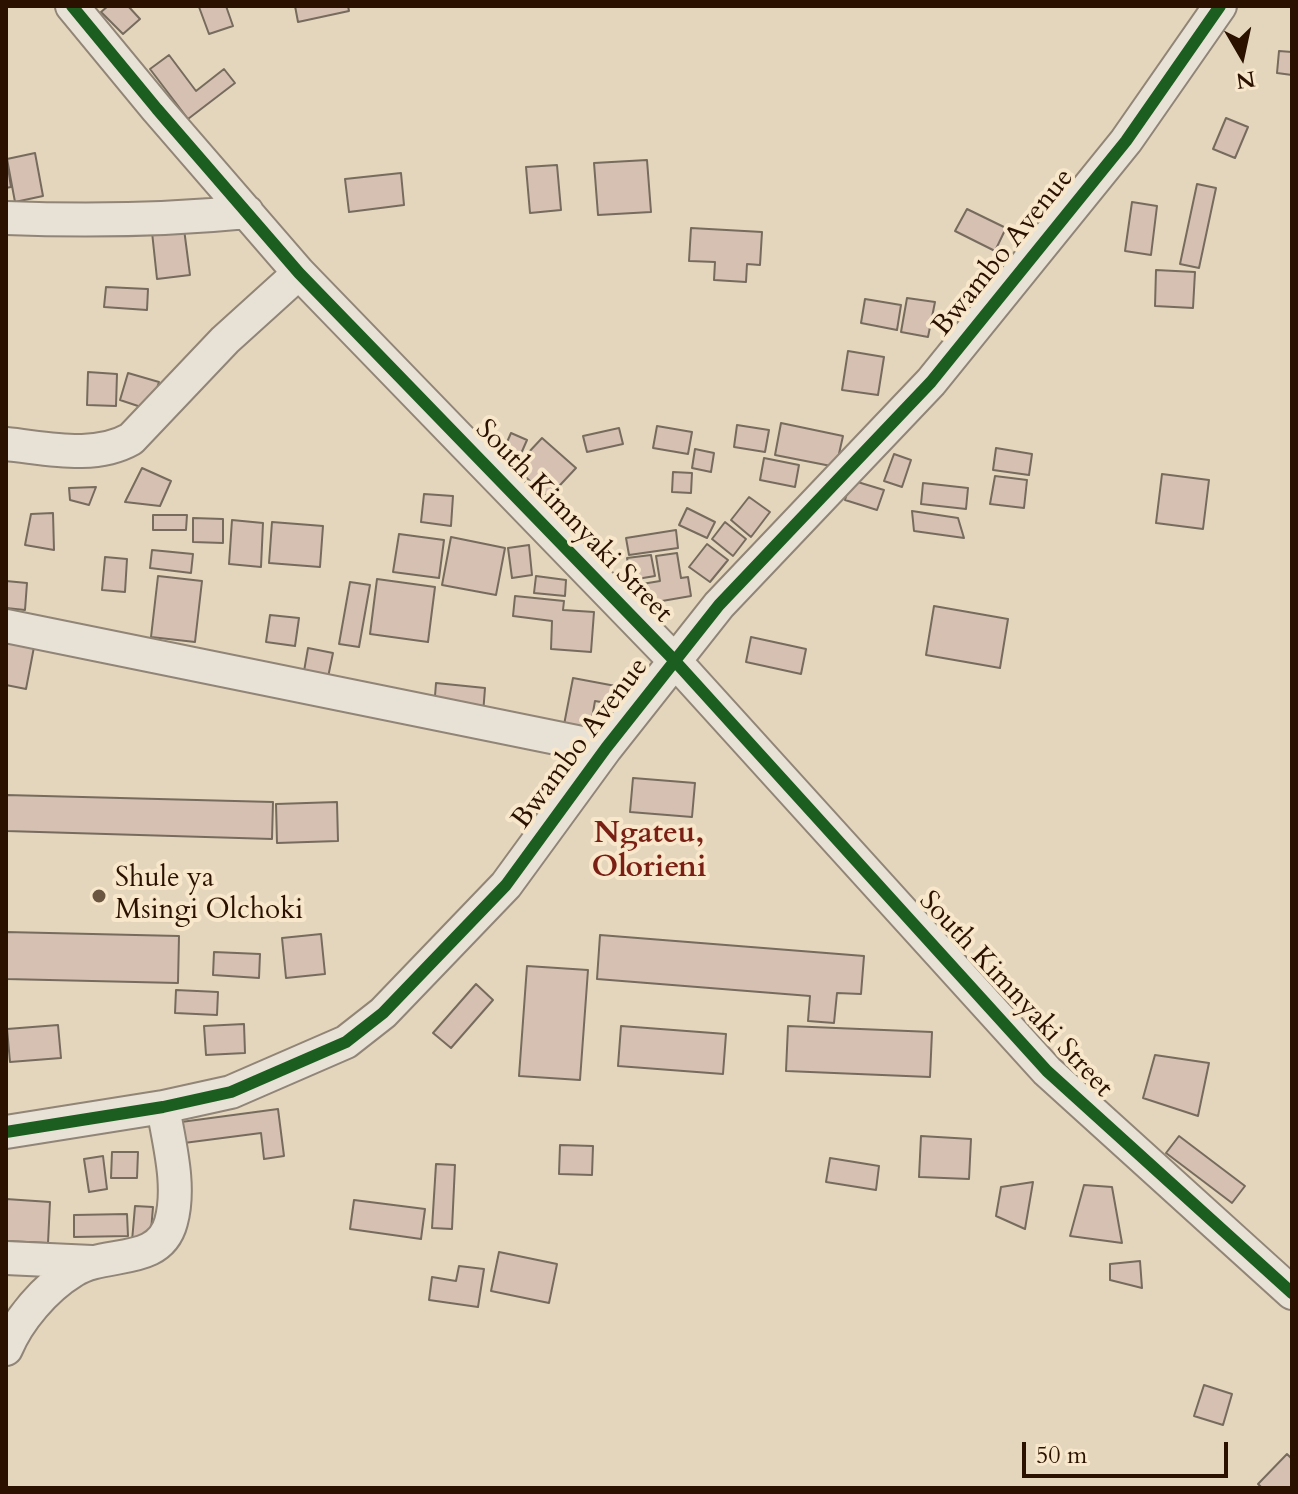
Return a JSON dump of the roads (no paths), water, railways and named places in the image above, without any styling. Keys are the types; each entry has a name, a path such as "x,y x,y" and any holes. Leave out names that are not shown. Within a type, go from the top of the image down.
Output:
{"street":[{"name":"South Kimnyaki Street","path":"72,6 299,273 674,660 1047,1071 1292,1293"},
{"name":"Bwambo Avenue","path":"6,1132 163,1107 231,1092 346,1042 383,1013 506,885 606,748 719,605 931,382 1126,141 1220,6"},
{"path":"6,218 146,219 247,212"},
{"path":"6,444 98,451 131,439 225,340 299,273"},
{"path":"6,626 606,748"},
{"path":"6,1258 92,1262 146,1253 161,1242 171,1223 173,1166 163,1107"},
{"path":"6,1349 11,1337 35,1305 73,1270 92,1262"}],"place":[{"name":"Shule ya Msingi Olchoki","path":"99,896"}],"district":[{"name":"Ngateu, Olorieni","path":"649,852"}]}
